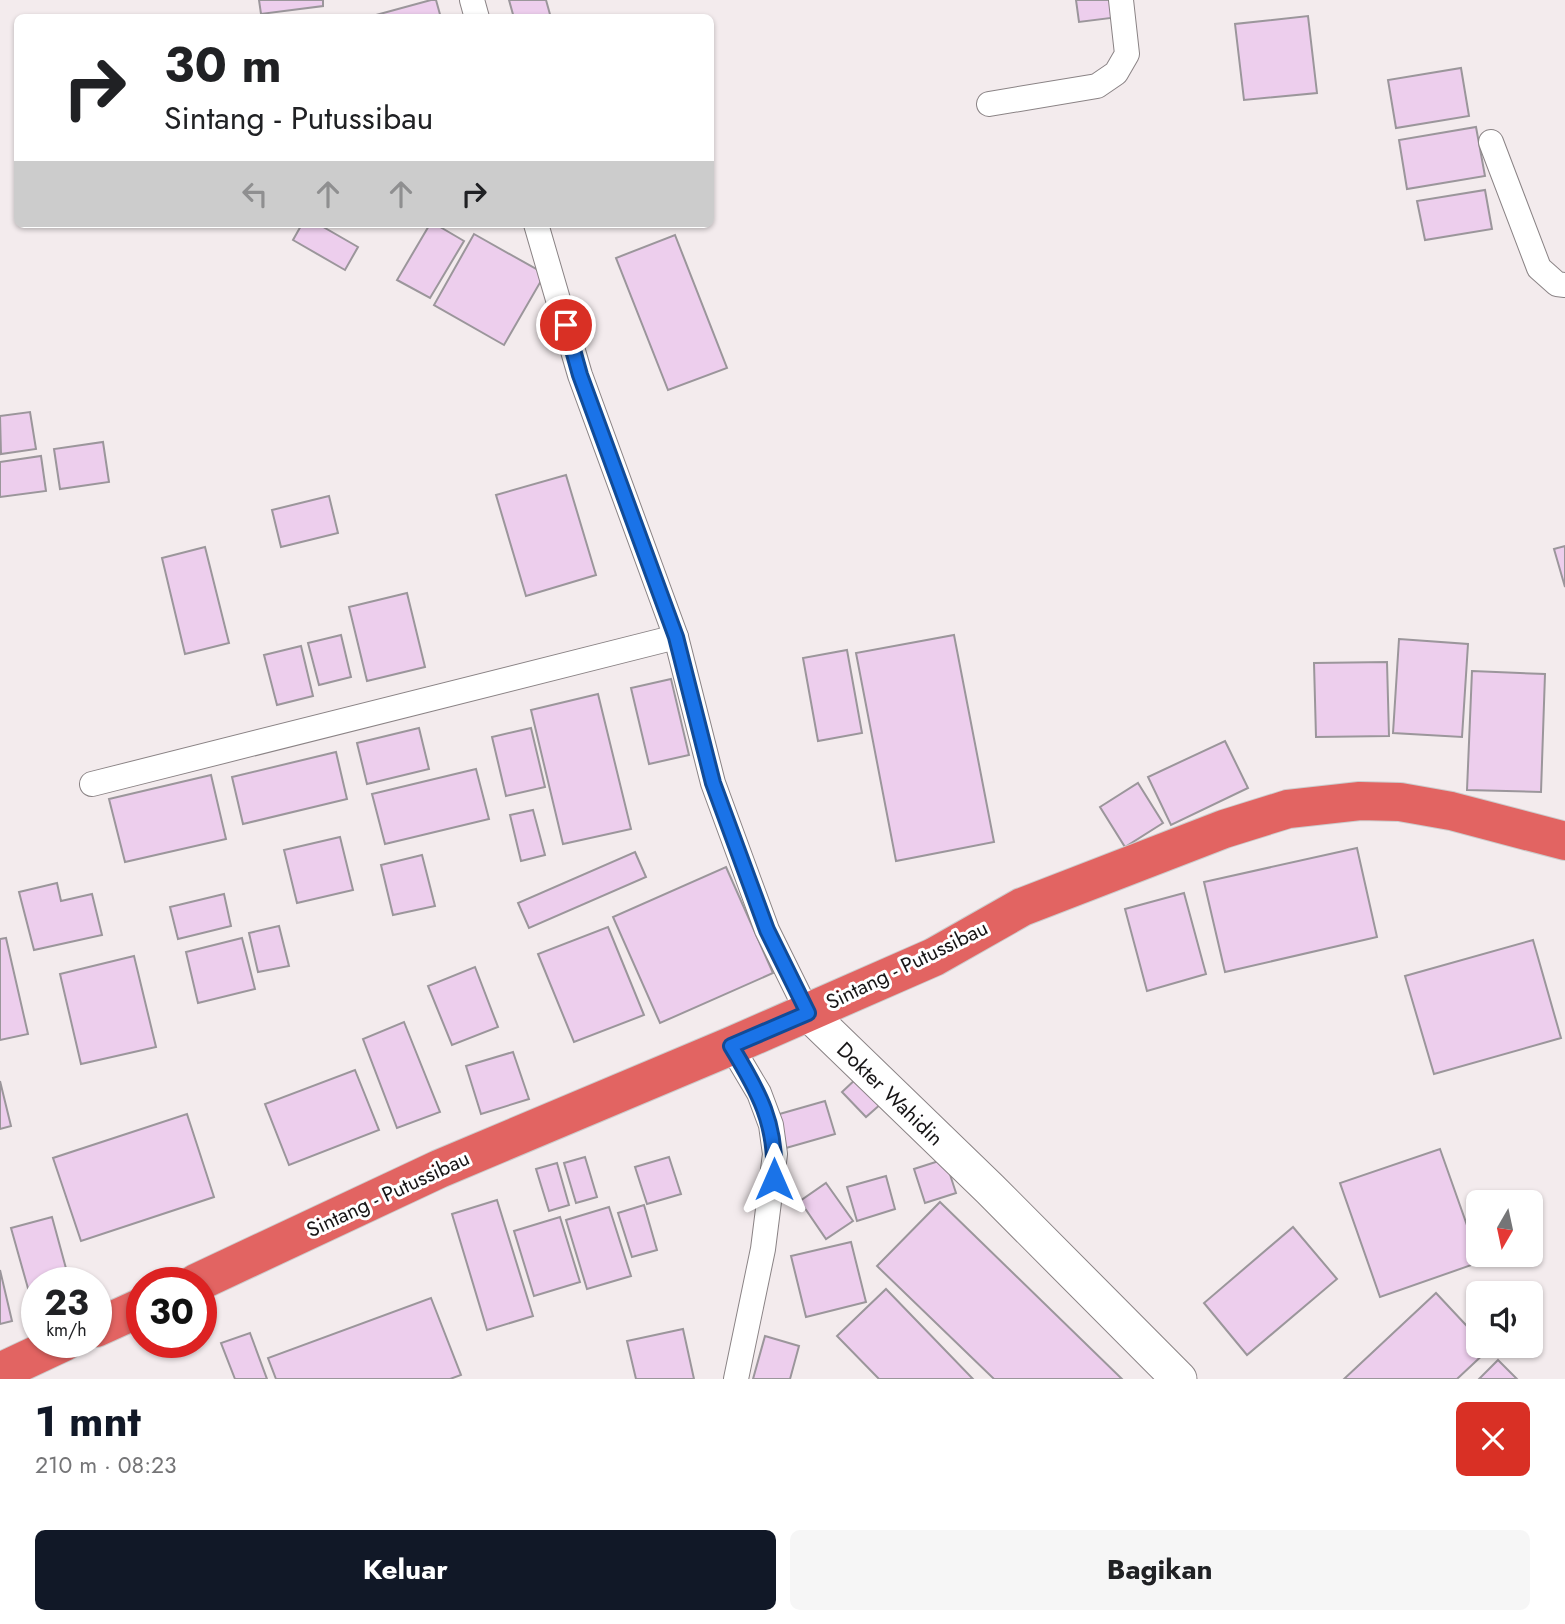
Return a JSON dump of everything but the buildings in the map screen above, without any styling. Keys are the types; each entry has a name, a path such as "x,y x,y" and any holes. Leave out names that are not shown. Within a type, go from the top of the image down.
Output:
{"highway":[{"name":"Sintang - Putussibau","path":"217,1273 439,1168 731,1046 934,957 1022,907 1224,829 1288,809 1360,801 1400,802 1451,811 1565,841"},
{"path":"0,1372 30,1358"}],"street":[{"path":"989,104 1097,86 1116,73 1127,54 1121,0"},
{"path":"1491,142 1539,268 1557,284 1565,285"},
{"name":"Dokter Wahidin","path":"537,228 580,375 676,637 713,783 767,930 808,1013 999,1198 1179,1379"},
{"path":"92,784 676,637"},
{"path":"731,1046 759,1093 771,1125 775,1154 760,1262 736,1379"}],"route":[{"path":"566,325 580,375 676,637 713,783 767,930 808,1013 731,1046 759,1093 771,1125 775,1154 774,1179"}]}
